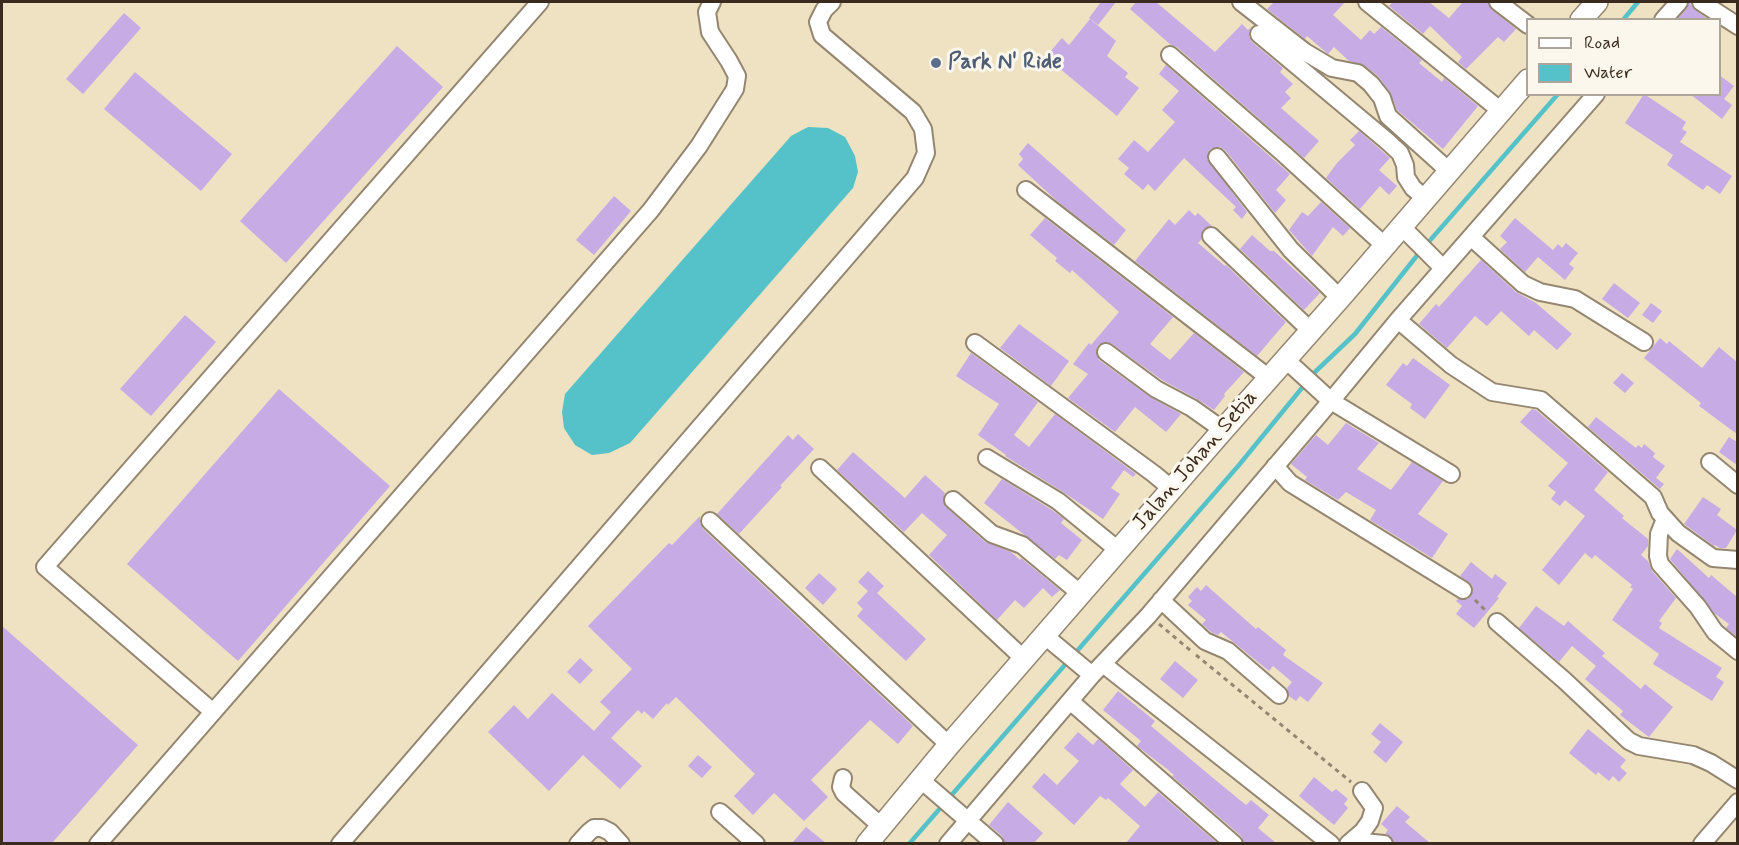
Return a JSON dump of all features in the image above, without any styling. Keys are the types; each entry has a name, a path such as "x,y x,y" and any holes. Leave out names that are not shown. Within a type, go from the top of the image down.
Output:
{"main road":[{"path":"1583,18 1597,2"},
{"name":"Jalan Johan Setia","path":"867,843 881,826 929,786 949,745 1018,653 1053,642 1074,589 1164,482 1223,430 1269,378 1291,365 1310,330 1384,245 1406,232 1426,199 1497,108 1526,81"}],"street":[{"path":"212,711 45,567 540,2"},
{"path":"98,843 651,210 699,146 735,89 737,76 710,32 707,12 712,2"},
{"path":"340,843 915,178 926,153 923,129 913,112 822,35 818,22 824,10 832,2"},
{"path":"1241,2 1305,52 1332,68 1358,73 1382,98 1388,116 1449,171"},
{"path":"1367,2 1497,108"},
{"path":"1498,2 1526,25"},
{"path":"1665,18 1679,2"},
{"path":"1701,2 1737,26"},
{"path":"1259,34 1400,153 1405,165 1406,177 1413,188 1426,199"},
{"path":"1170,55 1384,245"},
{"path":"948,843 965,816 1070,701 1093,669 1148,616 1275,466 1327,399 1398,320 1439,264 1471,237 1594,96"},
{"path":"1217,157 1291,250 1340,298"},
{"path":"1026,190 1269,378"},
{"path":"1406,232 1439,264"},
{"path":"1211,236 1310,330"},
{"path":"1471,237 1523,284 1540,292 1575,298 1644,342"},
{"path":"1398,320 1451,365 1492,392 1541,400 1653,497 1660,513 1678,533 1713,558 1737,560"},
{"path":"975,344 1164,482"},
{"path":"1106,351 1156,389 1192,408 1223,430"},
{"path":"1291,365 1327,399 1451,474"},
{"path":"987,458 1058,501 1111,544"},
{"path":"1710,462 1737,485"},
{"path":"1275,466 1290,483 1463,590"},
{"path":"820,468 1018,653"},
{"path":"953,500 992,534 1022,545 1074,589"},
{"path":"1665,519 1659,534 1660,564 1698,607 1715,632 1737,651"},
{"path":"710,521 949,745"},
{"path":"1161,600 1205,641 1228,651 1279,694"},
{"path":"1497,622 1629,741 1639,746 1693,755 1711,763 1737,780"},
{"path":"1053,642 1331,843"},
{"path":"1070,701 1234,843"},
{"path":"843,778 841,786 844,793 881,826"},
{"path":"929,786 996,843"},
{"path":"1350,842 1370,820 1374,808 1362,791"},
{"path":"1702,843 1737,802"},
{"path":"720,812 756,843"},
{"path":"578,843 594,828 602,828 610,832 621,843"},
{"path":"1350,842 1384,843"}],"path":[{"path":"1463,590 1497,622"},
{"path":"1148,616 1362,791"}],"water":[{"path":"808,127 828,128 845,137 855,156 858,172 853,188 630,443 609,453 592,455 575,445 564,428 562,412 565,394 791,136"}],"building":[{"path":"1101,2 1116,2 1098,25 1089,18"},
{"path":"1136,2 1156,2 1215,52 1242,24 1248,30 1250,28 1249,37 1252,42 1283,68 1280,72 1293,84 1285,92 1291,98 1281,108 1319,141 1304,158 1130,9"},
{"path":"1274,2 1345,2 1333,15 1361,40 1370,30 1374,34 1381,27 1422,60 1419,63 1442,82 1444,78 1478,106 1443,149 1397,110 1390,92 1378,76 1364,65 1349,61 1334,47 1328,54 1307,36 1305,39 1267,9"},
{"path":"1393,2 1429,2 1449,18 1463,2 1488,2 1492,10 1516,29 1504,42 1498,37 1466,69 1458,62 1462,57 1430,26 1423,34 1389,6"},
{"path":"1689,2 1706,18 1679,18"},
{"path":"124,13 141,28 83,94 66,79"},
{"path":"1090,19 1116,41 1107,56 1128,73 1125,77 1139,88 1117,116 1053,63 1056,59 1049,53 1062,38 1069,45"},
{"path":"397,46 443,87 286,263 240,221"},
{"path":"1166,65 1290,174 1276,190 1286,200 1275,213 1225,150 1220,147 1210,149 1207,159 1247,212 1242,219 1233,210 1236,207 1184,158 1155,191 1148,184 1143,190 1124,174 1129,168 1118,159 1134,140 1148,152 1175,122 1162,110 1179,91 1159,74"},
{"path":"135,72 232,154 201,191 104,109"},
{"path":"1721,76 1734,86 1724,99 1732,105 1722,119 1693,96 1721,96"},
{"path":"1643,96 1647,96 1686,122 1682,129 1687,132 1680,142 1732,176 1720,194 1707,185 1703,190 1667,165 1673,155 1625,123"},
{"path":"1359,131 1390,158 1379,170 1397,186 1389,195 1380,186 1360,209 1326,178 1355,145 1350,140"},
{"path":"1028,143 1126,230 1114,245 1058,202 1018,165 1023,159 1019,154"},
{"path":"614,196 631,211 594,255 576,240"},
{"path":"1321,202 1350,228 1343,236 1333,227 1312,256 1289,230 1302,212 1308,216"},
{"path":"1189,210 1195,216 1198,213 1212,226 1203,229 1201,240 1198,243 1226,265 1286,322 1257,356 1135,261 1169,219 1175,225"},
{"path":"1045,218 1173,317 1150,344 1170,360 1194,333 1244,372 1224,394 1225,396 1214,410 1162,380 1107,342 1098,345 1096,350 1099,360 1150,397 1181,414 1166,432 1135,407 1115,432 1068,398 1088,374 1073,364 1089,343 1091,345 1119,312 1072,270 1070,273 1055,261 1057,258 1030,235"},
{"path":"1515,218 1553,250 1558,244 1562,248 1566,243 1578,253 1569,264 1574,268 1565,280 1538,257 1525,272 1500,249 1507,242 1500,236"},
{"path":"1252,235 1270,251 1274,251 1320,293 1304,310 1240,249"},
{"path":"1481,260 1516,292 1536,303 1572,334 1557,350 1534,330 1529,336 1501,311 1487,326 1475,316 1447,348 1419,324 1436,304 1439,307"},
{"path":"1614,283 1640,303 1628,318 1602,299"},
{"path":"1651,303 1662,311 1653,323 1642,315"},
{"path":"185,315 216,342 151,416 120,389"},
{"path":"1019,324 1069,361 1051,386 1000,348"},
{"path":"1660,338 1667,344 1669,341 1702,368 1719,347 1737,362 1737,434 1699,406 1701,403 1644,358"},
{"path":"971,353 1038,402 1014,435 1029,447 1055,414 1136,474 1133,477 1124,470 1111,488 1120,494 1103,519 1005,456 978,435 999,404 956,376"},
{"path":"1413,358 1450,385 1425,419 1410,408 1412,404 1386,385 1403,363 1407,366"},
{"path":"1622,373 1634,383 1625,393 1613,383"},
{"path":"279,389 390,486 238,661 127,564"},
{"path":"1532,409 1608,472 1594,490 1624,516 1622,518 1648,539 1648,546 1641,555 1676,598 1659,621 1662,623 1659,628 1722,668 1716,677 1724,682 1712,701 1653,664 1659,654 1612,620 1633,589 1630,587 1632,585 1595,555 1592,559 1585,553 1559,585 1542,570 1585,516 1565,500 1560,506 1551,499 1556,492 1548,486 1568,463 1520,422"},
{"path":"1596,417 1636,448 1638,445 1642,448 1644,444 1655,453 1653,457 1665,466 1656,478 1664,484 1660,489 1588,427"},
{"path":"1346,423 1379,443 1357,469 1391,490 1412,462 1443,481 1418,514 1448,534 1432,558 1370,520 1376,510 1346,492 1338,500 1305,480 1307,477 1291,464 1316,435 1328,445"},
{"path":"798,434 814,449 739,534 717,514 788,435 793,440"},
{"path":"1729,437 1737,442 1737,465 1719,452"},
{"path":"853,452 905,498 925,475 945,493 943,499 946,507 985,542 1011,552 1020,560 1021,558 1060,590 1052,597 1043,588 1024,608 1015,600 997,620 929,555 947,535 922,513 904,532 837,470"},
{"path":"1002,479 1064,519 1061,523 1082,540 1067,560 1059,555 1055,559 984,503"},
{"path":"1703,497 1721,509 1717,515 1737,530 1726,548 1714,546 1684,524"},
{"path":"700,516 703,529 913,726 898,744 870,720 811,780 828,797 804,821 774,793 753,815 734,796 755,774 676,697 668,705 667,703 653,719 644,711 642,714 638,710 611,738 642,766 620,789 583,755 549,791 488,732 514,705 528,719 552,693 594,731 611,712 600,702 632,669 588,626 669,543 672,545"},
{"path":"1677,549 1709,578 1711,575 1737,597 1737,637 1726,628 1729,624 1714,613 1670,559"},
{"path":"1471,562 1492,579 1495,574 1507,583 1497,597 1499,598 1474,628 1456,614 1462,606 1456,601 1468,599 1473,591 1472,585 1460,576"},
{"path":"868,571 884,586 877,593 926,639 906,661 857,616 863,609 857,603 868,591 858,582"},
{"path":"819,573 837,589 823,605 805,588"},
{"path":"1206,585 1256,629 1258,627 1286,650 1283,655 1323,683 1308,702 1300,696 1296,701 1289,696 1287,688 1292,682 1273,666 1269,671 1221,632 1218,635 1202,624 1206,620 1188,605 1192,601 1188,597 1197,587 1201,591"},
{"path":"1536,606 1564,626 1568,621 1605,653 1602,656 1641,689 1645,684 1673,707 1649,737 1620,715 1623,711 1585,679 1596,666 1572,646 1559,662 1519,628"},
{"path":"2,626 138,745 52,843 2,843"},
{"path":"580,658 593,670 580,684 567,672"},
{"path":"1175,661 1198,680 1183,698 1160,679"},
{"path":"1118,691 1155,721 1151,726 1213,778 1246,805 1251,800 1269,815 1258,828 1276,843 1244,843 1241,836 1172,776 1174,775 1137,746 1141,741 1103,710"},
{"path":"1380,723 1403,742 1386,763 1373,752 1381,742 1371,734"},
{"path":"1588,729 1626,760 1620,767 1627,773 1619,782 1613,776 1609,781 1598,772 1596,775 1569,753"},
{"path":"1078,732 1093,745 1098,739 1133,770 1120,784 1145,807 1158,792 1217,843 1126,843 1140,826 1108,798 1106,800 1100,796 1074,825 1032,787 1044,773 1057,785 1079,761 1064,748"},
{"path":"698,755 712,767 702,778 688,766"},
{"path":"1314,777 1332,792 1336,789 1348,799 1344,804 1348,808 1334,825 1299,796"},
{"path":"1008,802 1043,833 1034,843 1005,843 1002,836 989,825"},
{"path":"1397,806 1410,817 1405,822 1430,843 1394,843 1390,836 1385,834 1388,830 1381,824"},
{"path":"806,827 826,843 792,843"}],"waterway":[{"path":"1625,18 1638,2"},
{"path":"949,798 1239,465 1315,372 1355,334 1419,253 1556,96"},
{"path":"909,844 943,805"}],"place":[{"name":"Park N' Ride","path":"936,63"}]}
